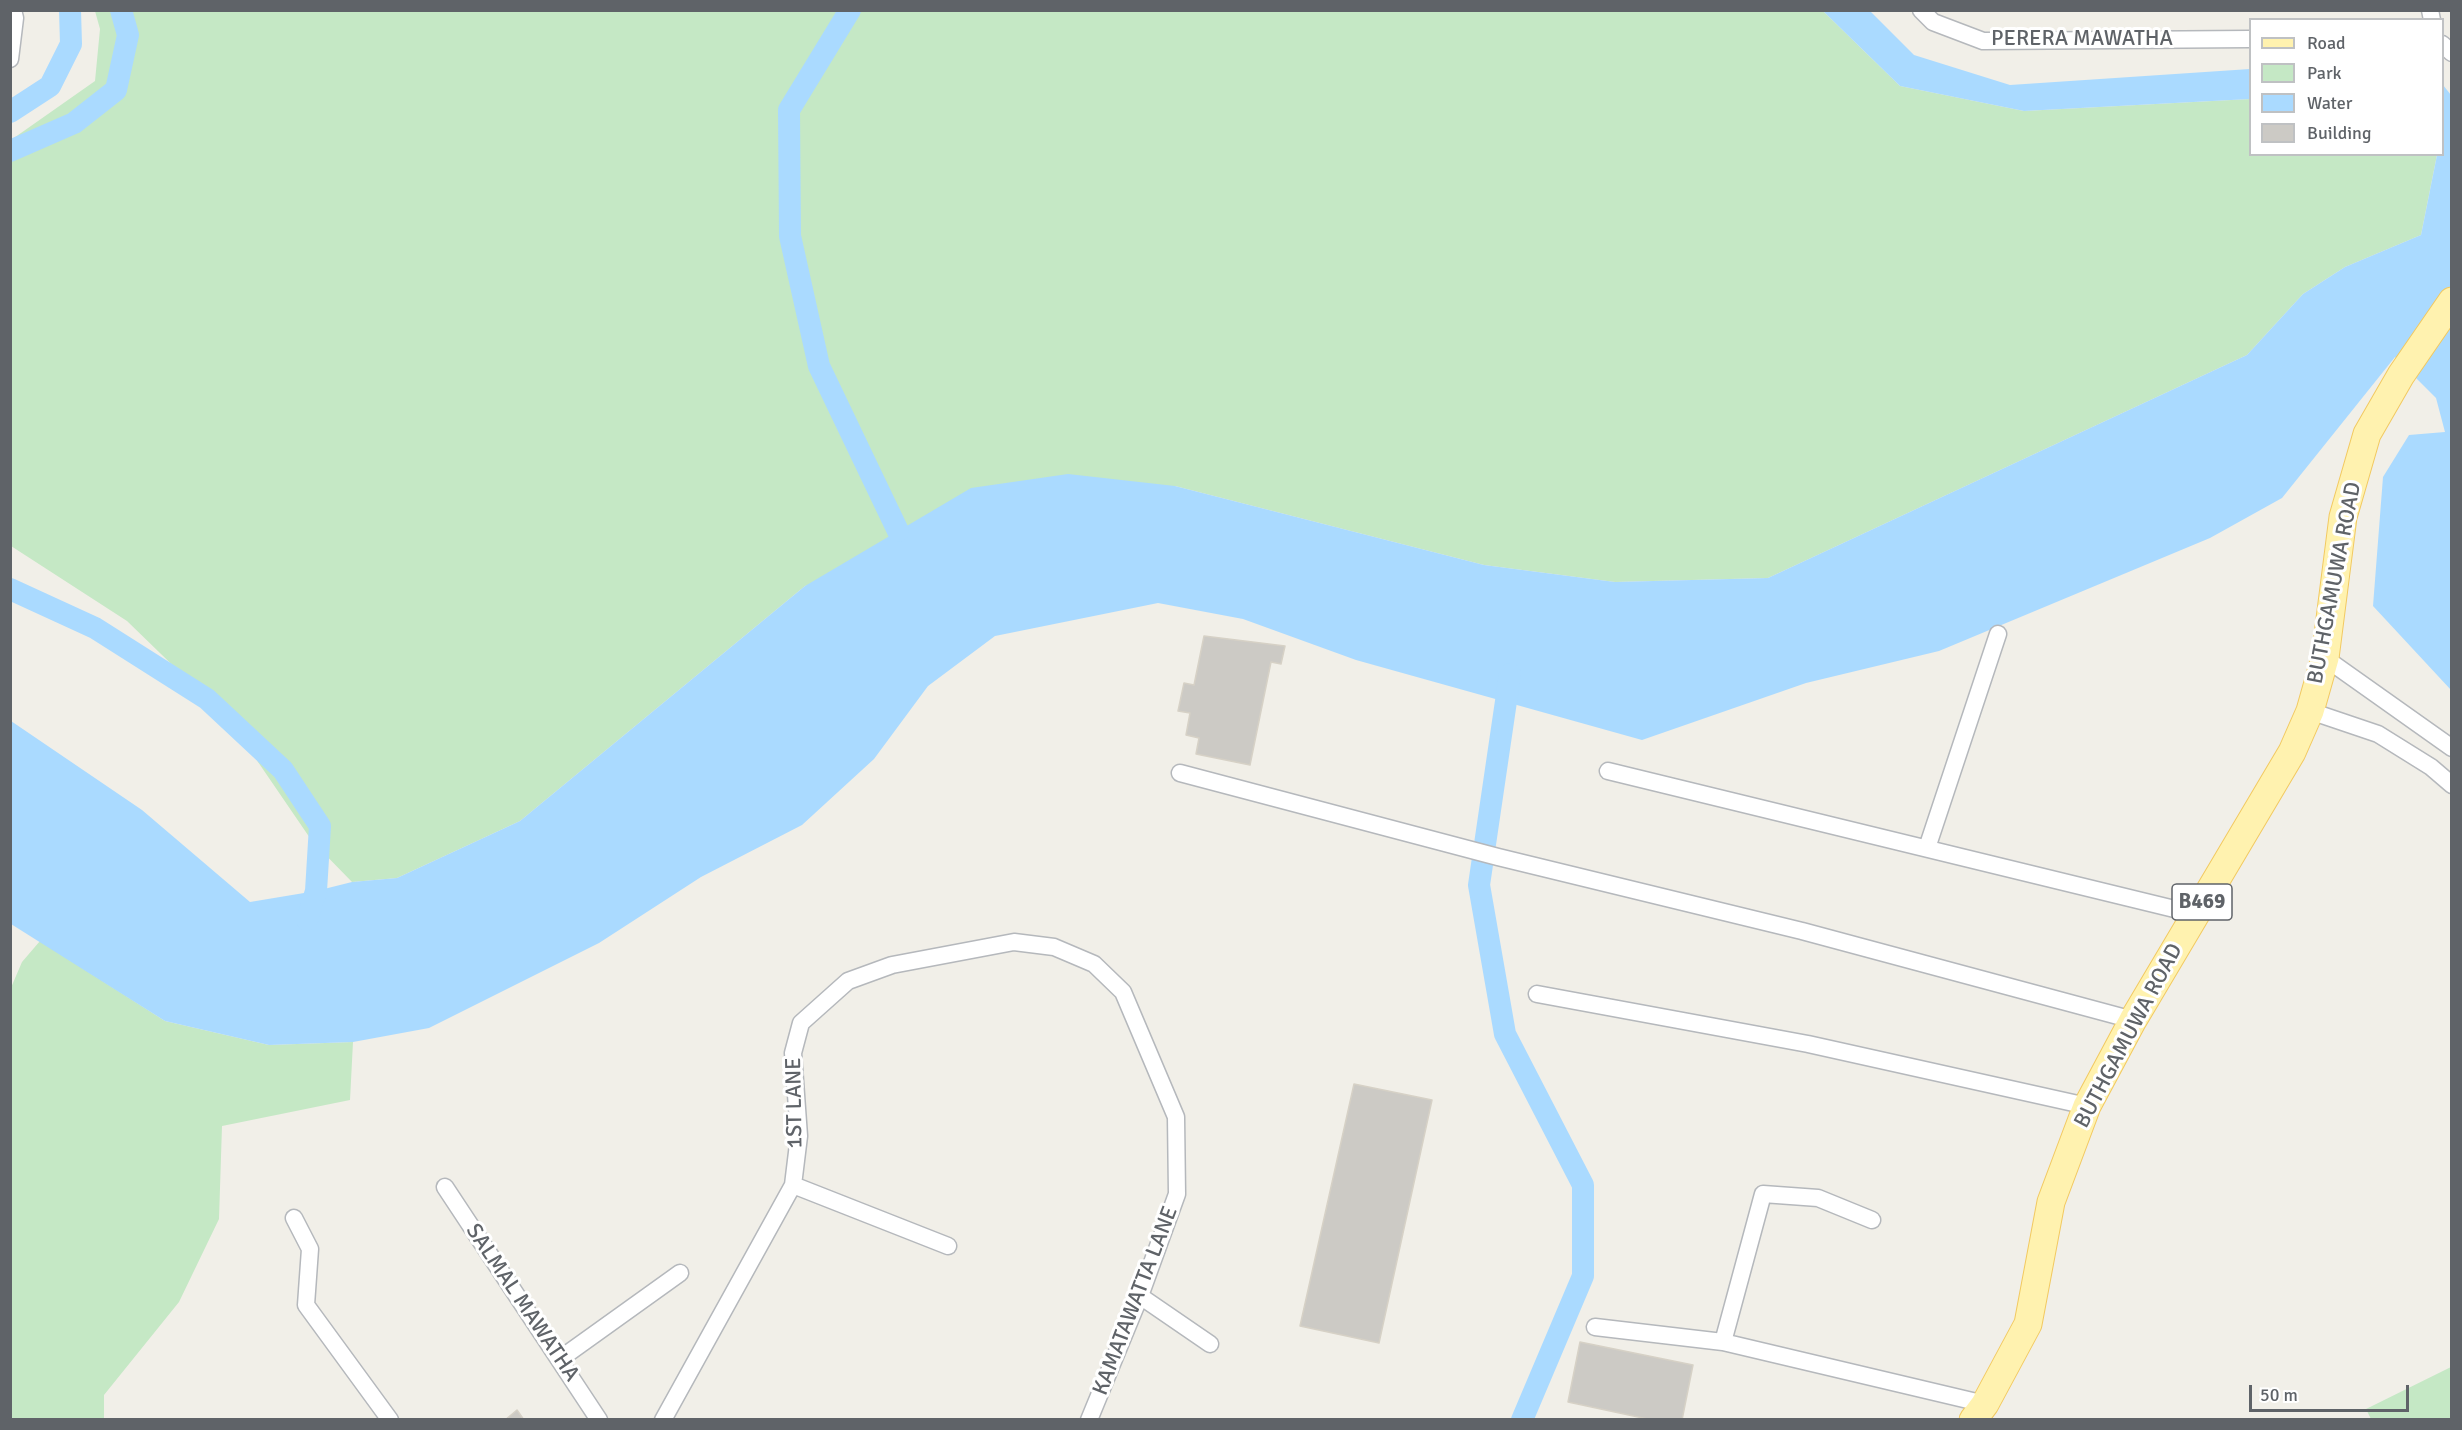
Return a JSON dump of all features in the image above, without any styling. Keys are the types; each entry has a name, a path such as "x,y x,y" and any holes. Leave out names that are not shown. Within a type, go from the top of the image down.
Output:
{"main road":[{"name":"BUTHGAMUWA ROAD","path":"1979,1412 2028,1324 2051,1202 2087,1106 2133,1020 2292,752 2310,711 2325,658 2343,517 2367,434 2401,375 2451,301"}],"street":[{"path":"10,59 14,10"},
{"name":"PERERA MAWATHA","path":"1921,10 1933,22 1983,41 2249,39"},
{"path":"1927,848 1998,634"},
{"path":"2325,658 2441,738 2451,748"},
{"path":"2310,711 2378,734 2431,767 2451,785"},
{"path":"1608,771 2195,914"},
{"path":"1180,773 1498,857 1802,931 2133,1020"},
{"name":"1ST LANE","path":"663,1419 793,1185 799,1136 793,1053 801,1023 848,981 892,965 1014,942"},
{"name":"KAMATAWATTA LANE","path":"1014,942 1054,947 1094,964 1123,992 1176,1117 1177,1194 1140,1296 1089,1419"},
{"path":"1537,994 1808,1044 2087,1106"},
{"path":"793,1185 948,1246"},
{"name":"SALMAL MAWATHA","path":"445,1187 600,1419"},
{"path":"1724,1342 1763,1194 1818,1198 1872,1220"},
{"path":"294,1218 310,1249 306,1305 390,1419"},
{"path":"561,1359 680,1273"},
{"path":"1140,1296 1210,1344"},
{"path":"1595,1327 1724,1342 1979,1412"}],"green space":[{"path":"95,11 1823,11 1900,86 2024,111 2249,99 2249,156 2437,156 2421,235 2345,267 2303,294 2247,355 1768,578 1615,582 1484,565 1175,486 805,586 520,821 397,878 352,882 312,841 230,721 127,621 11,546 11,140 95,81 100,29"},
{"path":"40,941 165,1021 269,1045 353,1042 350,1100 222,1126 219,1219 179,1302 104,1395 104,1419 11,1419 10,990 22,962"},
{"path":"2451,1367 2451,1419 2371,1419 2366,1409"}],"water":[{"path":"1823,11 1870,11 1914,55 2010,85 2249,69 2249,99 2024,111 1900,86"},
{"path":"2444,86 2451,95 2451,690 2373,606 2383,477 2409,435 2445,432 2436,398 2395,357 2282,498 2210,538 1939,651 1806,683 1642,740 1356,660 1243,619 1158,603 995,636 928,686 874,759 802,825 701,877 599,943 429,1028 353,1042 269,1045 165,1021 11,924 11,721 142,810 250,902 316,891 352,882 397,878 520,821 805,586 971,488 1068,474 1175,486 1484,565 1615,582 1768,578 2247,355 2303,294 2345,267 2421,235 2437,156 2444,156"}],"building":[{"path":"1204,636 1285,646 1281,664 1271,662 1250,765 1196,754 1199,738 1186,735 1190,713 1178,711 1184,683 1194,685"},
{"path":"1354,1084 1432,1100 1379,1343 1300,1326"},
{"path":"1580,1342 1693,1365 1682,1420 1652,1420 1568,1402"},
{"path":"517,1410 524,1420 505,1420"}],"waterway":[{"path":"10,112 50,86 71,44 70,10"},
{"path":"10,151 74,123 116,90 128,35 121,10"},
{"path":"850,10 789,110 790,236 819,366 898,531"},
{"path":"10,589 95,628 207,699 283,770 320,826 316,891 307,920"},
{"path":"1510,674 1479,885 1505,1034 1583,1185 1583,1276 1522,1420"}]}
